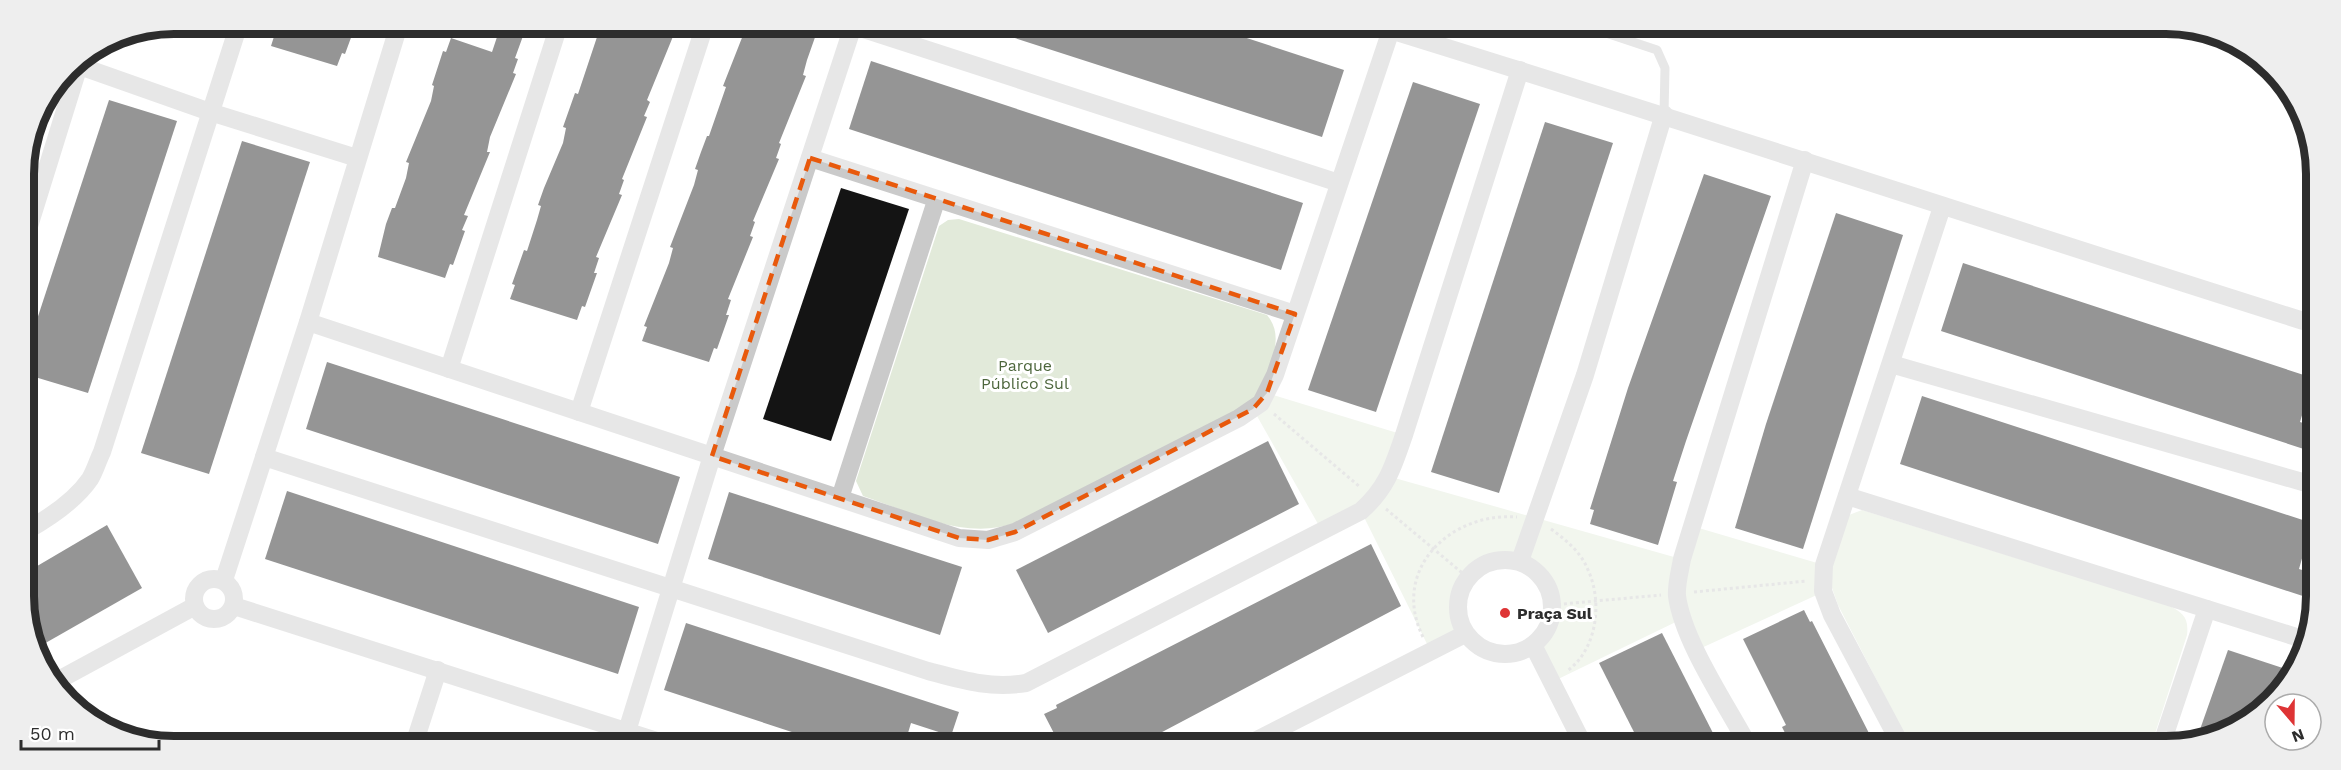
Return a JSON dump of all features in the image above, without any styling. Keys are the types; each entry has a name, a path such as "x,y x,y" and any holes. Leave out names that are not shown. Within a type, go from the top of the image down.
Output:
{"street":[{"path":"308,322 959,538 988,540 1015,532 1253,409 1267,393 1339,183 1384,34"},
{"path":"1404,34 1664,114 1942,207 2306,322"},
{"path":"34,527 50,518 90,478 102,452 235,35"},
{"path":"224,580 308,322 396,35"},
{"path":"449,369 556,35"},
{"path":"579,412 702,35"},
{"path":"627,731 712,456 850,35"},
{"path":"880,35 1339,183"},
{"path":"86,66 210,112 357,158"},
{"path":"264,457 928,671 984,686 1005,687 1026,683 1361,511 1375,499 1390,477 1520,70"},
{"path":"35,206 74,77"},
{"path":"1520,561 1585,375 1664,114"},
{"path":"810,158 936,201 1295,314"},
{"path":"1743,735 1697,650 1683,619 1677,594 1682,559 1805,160"},
{"path":"840,498 936,201"},
{"path":"1895,735 1832,615 1823,591 1824,565 1942,207"},
{"path":"1890,364 2306,483"},
{"path":"1847,496 2300,638"},
{"path":"1492,561 1520,561 1543,578 1549,590 1552,605 1547,627 1533,645 1519,652 1491,653 1476,645 1465,634 1459,620 1457,605 1460,590 1467,577 1479,567 1492,561"},
{"path":"212,578 224,580 234,591 234,606 226,616 214,620 202,616 195,606 194,594 201,583 212,578"},
{"path":"62,679 195,606"},
{"path":"234,606 641,736"},
{"path":"2165,735 2207,609"},
{"path":"1266,735 1465,634"},
{"path":"1533,645 1579,735"},
{"path":"417,736 438,670"}],"lane":[{"path":"1610,34 1657,50 1665,68 1664,114"}],"path":[{"path":"1431,652 1414,619 1413,591 1424,563 1433,548 1467,524 1496,516 1534,520 1551,529 1573,546 1588,570 1596,601 1595,625 1586,651 1572,668 1552,682"}],"highlighted area":[{"path":"810,158 1295,314 1267,393 1253,409 1015,532 988,540 959,538 712,456"}],"green space":[{"name":"Parque Público Sul","path":"959,219 1267,315 1273,324 1276,343 1267,393 1404,435 1391,477 1681,559 1692,526 1824,565 1849,515 1862,510 2168,605 2184,616 2187,635 2155,735 1905,735 1838,605 1832,588 1697,650 1682,619 1552,682 1533,645 1548,623 1551,602 1545,584 1532,570 1516,561 1497,559 1479,566 1461,589 1458,608 1465,634 1431,652 1361,511 1322,531 1253,409 1015,523 996,528 957,527 863,496 856,481 939,226 948,220"}],"building":[{"path":"1236,34 1344,70 1322,137 1004,35"},
{"path":"275,35 352,35 345,54 342,53 337,66 271,46"},
{"path":"498,35 523,35 515,58 518,59 513,73 516,74 490,137 487,152 490,152 464,215 468,216 462,230 465,231 453,265 450,264 445,278 378,257 386,224 392,208 395,208 406,178 409,163 406,162 431,101 434,86 432,85 443,51 446,52 451,38 492,52"},
{"path":"598,35 674,35 647,100 650,102 644,116 647,117 622,179 624,180 619,194 622,195 596,257 599,258 594,273 597,273 585,307 582,306 577,320 510,299 515,285 512,284 524,250 527,251 537,220 541,206 538,205 563,143 566,128 563,127 575,93 578,94"},
{"path":"743,35 816,35 803,75 806,76 779,143 781,144 776,158 779,159 753,221 755,222 750,236 753,237 728,299 731,300 726,315 729,315 717,349 714,348 709,362 642,341 647,327 644,326 669,263 673,248 670,247 694,185 698,170 695,169 726,87 723,86"},
{"path":"871,61 1303,203 1281,270 849,129"},
{"path":"1413,82 1480,104 1376,412 1308,390"},
{"path":"109,100 177,121 88,393 35,377 35,327"},
{"path":"1545,122 1613,143 1499,493 1431,472"},
{"path":"242,141 310,162 209,474 141,453"},
{"path":"1704,174 1771,196 1673,481 1677,482 1658,545 1590,524 1594,510 1590,509 1628,388"},
{"path":"841,188 909,209 831,441 763,419"},
{"path":"1836,213 1903,235 1803,549 1735,528 1766,424"},
{"path":"1963,263 2306,376 2306,402 2300,422 2306,424 2306,450 1941,331"},
{"path":"327,362 680,477 658,544 306,429"},
{"path":"1922,396 2306,521 2306,544 2299,569 2306,571 2306,597 1900,464"},
{"path":"1268,441 1299,504 1048,633 1016,570"},
{"path":"287,491 639,607 618,674 265,559"},
{"path":"729,492 962,567 940,635 708,559"},
{"path":"107,525 142,588 44,644 37,623 34,568"},
{"path":"1371,544 1401,606 1156,736 1055,736 1044,714 1057,708 1056,705"},
{"path":"1804,610 1810,622 1812,621 1870,735 1786,735 1782,727 1786,725 1743,639"},
{"path":"686,623 959,712 951,736 911,723 907,736 801,736 664,690"},
{"path":"1662,633 1714,735 1636,735 1599,663"},
{"path":"2228,650 2285,669 2272,688 2263,692 2263,696 2252,707 2199,731"}],"place":[{"name":"Praça Sul","path":"1505,613"}]}
